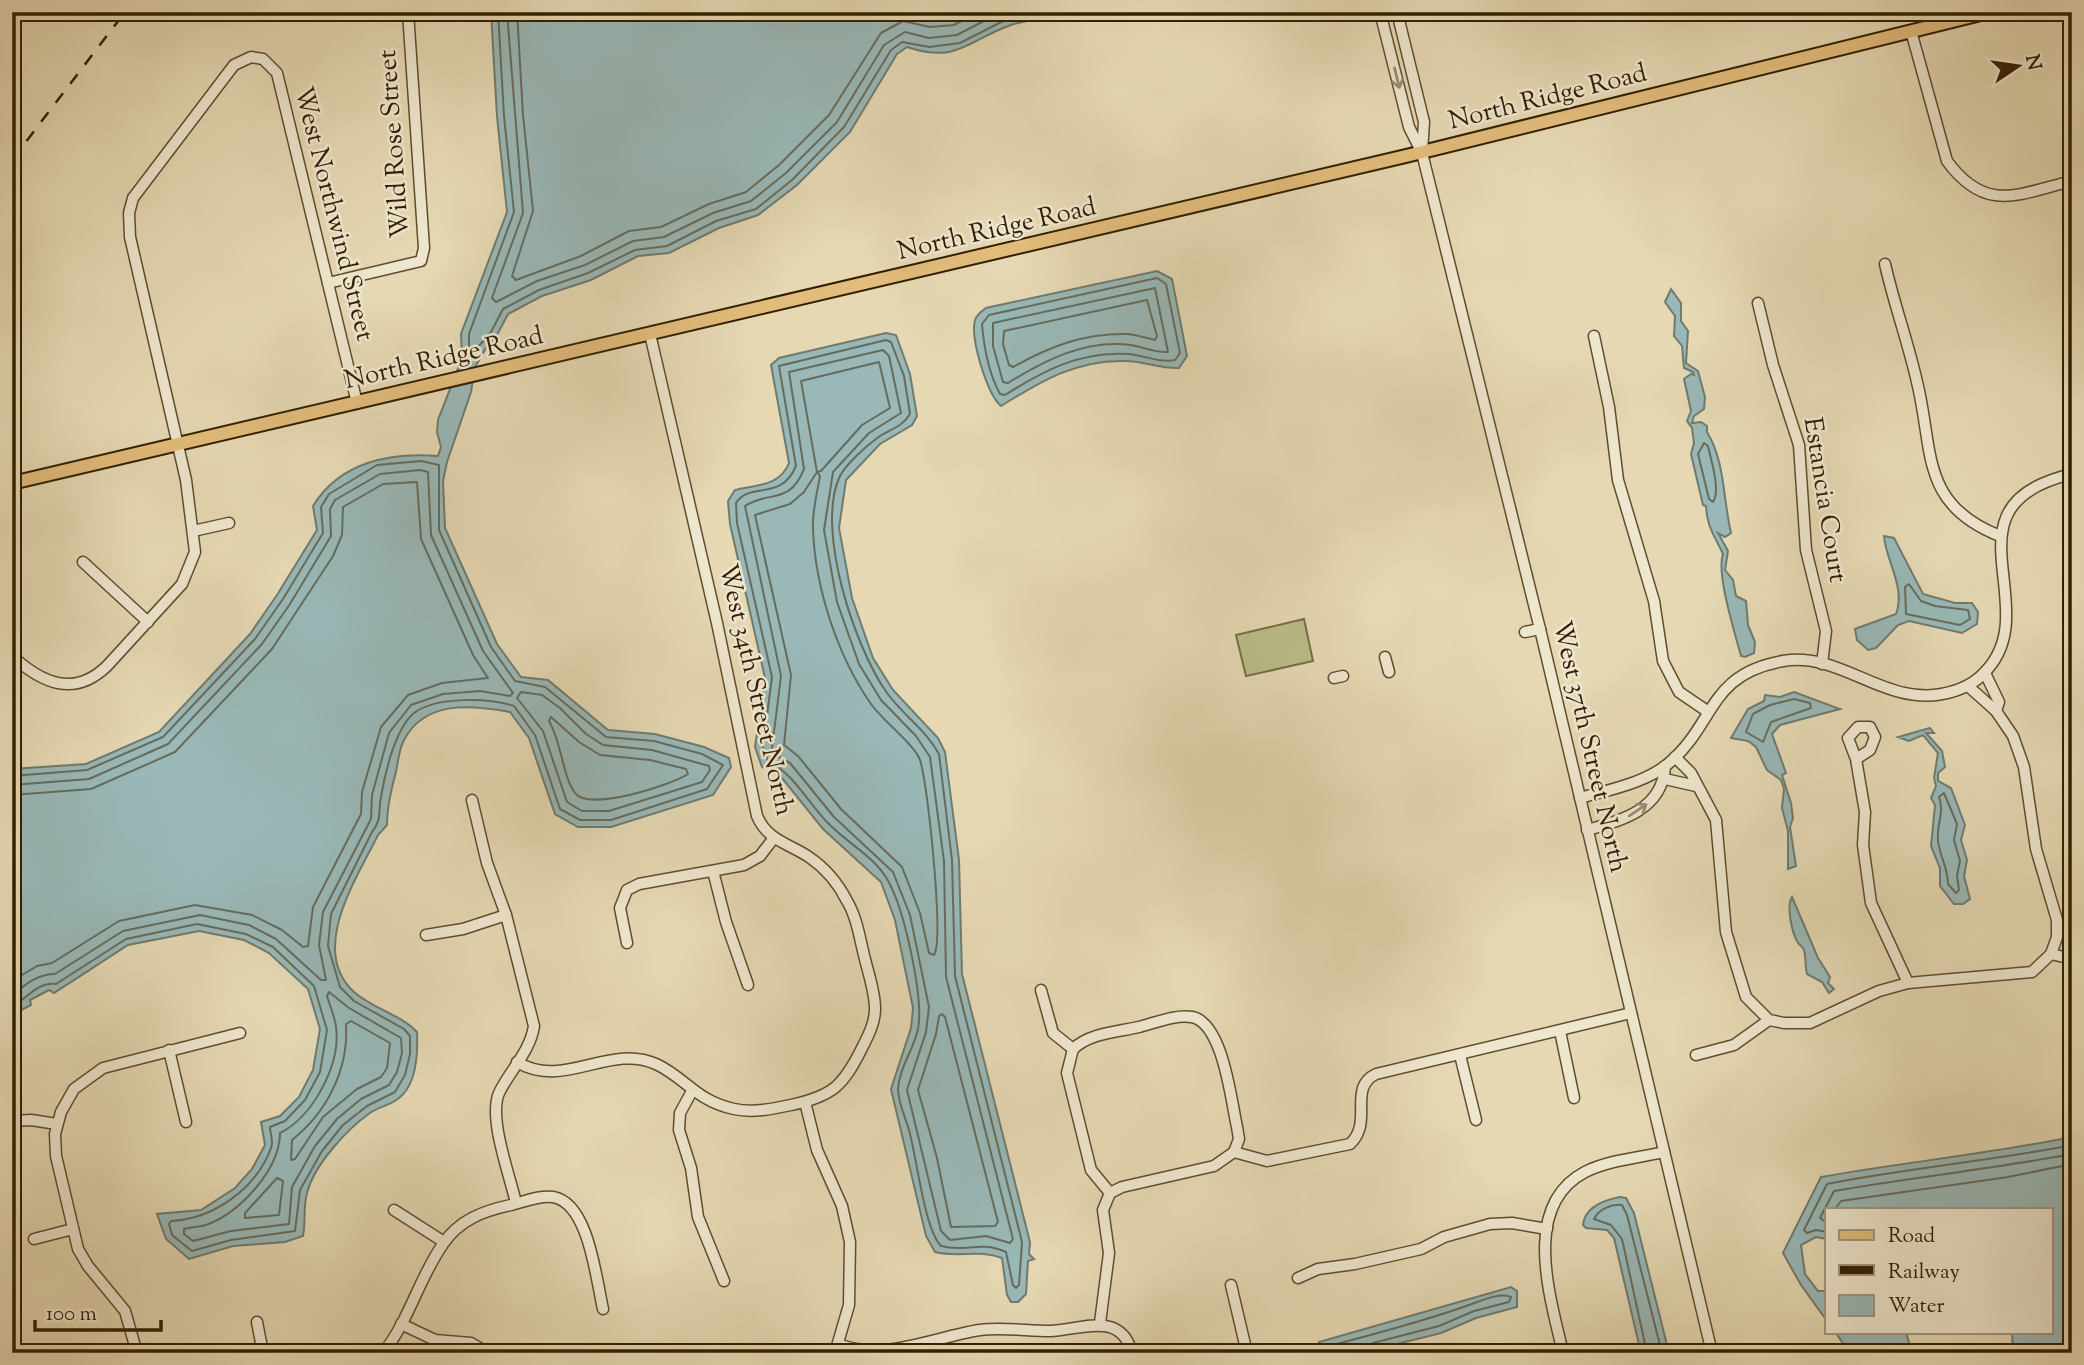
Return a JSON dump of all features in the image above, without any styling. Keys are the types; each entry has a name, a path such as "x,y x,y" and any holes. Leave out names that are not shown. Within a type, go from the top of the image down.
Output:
{"main road":[{"name":"North Ridge Road","path":"12,483 1422,153 1989,12"}],"street":[{"name":"Wild Rose Street","path":"328,283 421,261 424,248 408,12"},
{"name":"West 37th Street North","path":"1380,12 1409,127 1422,153 1540,629 1712,1353"},
{"name":"West 37th Street North","path":"1397,12 1424,122 1422,153"},
{"path":"1911,31 1947,161 1967,183 1978,191 1995,197 2072,181"},
{"name":"West Northwind Street","path":"178,444 130,237 129,213 141,186 234,65 245,58 263,59 276,73 357,402"},
{"path":"1885,264 1920,391 1929,459 1941,487 1960,512 2000,536"},
{"name":"Estancia Court","path":"1758,303 1773,365 1798,445 1806,550 1826,631 1822,664"},
{"name":"West 34th Street North","path":"517,1062 530,1070 561,1073 620,1059 645,1060 719,1105 750,1111 805,1102 831,1092 847,1076 872,1028 874,997 854,917 841,889 809,857 773,839 757,816 718,623 650,334"},
{"path":"1594,336 1609,407 1618,480 1654,601 1663,661 1679,692 1707,711"},
{"path":"12,656 39,678 74,684 102,671 188,575 195,552 178,444"},
{"path":"1580,798 1620,787 1665,766 1675,757 1707,711 1736,678 1760,666 1797,660 1822,664 1905,695 1936,695 1968,686 1985,673 2005,637 2008,612 1999,555 2000,536 2005,520 2025,494 2041,484 2072,474"},
{"path":"193,531 229,523"},
{"path":"83,562 148,622"},
{"path":"1525,632 1540,629"},
{"path":"1385,657 1389,672"},
{"path":"1985,673 1998,702 1996,711"},
{"path":"1675,757 1691,773 1696,786 1709,802 1716,820 1722,907 1740,985 1757,1010 1769,1020 1810,1023 1867,996 1908,983 2020,976 2040,967 2051,954 2057,937 2057,920 2036,849 2024,767 2013,736 1996,711 1968,686"},
{"path":"1856,759 1865,812 1863,845 1871,903 1908,983"},
{"path":"1587,830 1621,821 1643,809 1657,794 1665,779 1665,766"},
{"path":"1665,779 1696,786"},
{"path":"472,800 487,863 506,915 533,1018 532,1035 500,1090 495,1108 516,1203"},
{"path":"627,943 620,908 627,890 639,884 753,862 773,839"},
{"path":"713,871 726,922 748,985"},
{"path":"426,935 463,929 506,915"},
{"path":"2051,954 2072,959"},
{"path":"1041,990 1053,1034 1073,1049"},
{"path":"1234,1152 1267,1161 1349,1144 1362,1127 1362,1088 1370,1076 1631,1013"},
{"path":"1100,1323 1109,1252 1103,1210 1110,1193 1122,1187 1219,1164 1234,1152 1239,1139 1218,1044 1214,1033 1201,1020 1174,1018 1092,1038 1073,1049 1067,1062 1067,1073 1091,1170 1110,1193"},
{"path":"1696,1055 1734,1045 1769,1020"},
{"path":"1560,1031 1574,1098"},
{"path":"137,1353 125,1311 82,1258 56,1156 57,1124 66,1101 90,1075 114,1064 240,1033"},
{"path":"169,1050 186,1122"},
{"path":"1460,1055 1476,1120"},
{"path":"692,1091 680,1113 679,1130 691,1168 698,1217 724,1281"},
{"path":"805,1102 817,1150 842,1206 850,1242 852,1285 836,1348 876,1352 982,1330 1051,1331 1100,1323 1117,1330 1127,1339 1132,1353"},
{"path":"12,1121 31,1120 57,1124"},
{"path":"1563,1353 1544,1251 1547,1229 1561,1194 1582,1174 1601,1166 1664,1152"},
{"path":"383,1353 444,1242 470,1219 516,1203 553,1198 575,1210 582,1224 603,1309"},
{"path":"394,1210 444,1242"},
{"path":"1298,1278 1318,1269 1355,1264 1421,1249 1444,1237 1490,1224 1512,1223 1547,1229"},
{"path":"34,1239 74,1229"},
{"path":"1231,1285 1247,1353"},
{"path":"257,1322 263,1353"},
{"path":"401,1324 435,1340 471,1343 488,1353"}],"green space":[{"path":"1304,619 1313,661 1246,676 1236,635"}],"water":[{"path":"491,12 1060,12 1011,25 951,51 924,52 907,47 897,54 850,132 797,185 758,215 719,228 669,253 638,256 591,280 542,296 508,314 475,367 471,392 443,481 445,528 497,644 521,677 548,680 608,730 655,734 704,747 729,758 731,767 713,795 611,827 578,827 555,814 529,738 510,712 450,708 424,718 413,727 400,751 387,825 378,835 341,914 335,956 341,975 354,992 417,1032 416,1058 410,1085 396,1100 361,1120 324,1160 307,1193 303,1236 285,1242 233,1246 189,1259 166,1239 157,1214 201,1210 235,1188 252,1169 265,1145 261,1122 280,1116 299,1097 313,1070 320,1029 308,989 269,953 244,940 199,931 128,945 54,993 49,990 30,1000 31,1005 12,1015 12,769 86,764 159,732 250,634 277,595 317,530 313,506 324,491 352,470 384,458 438,456 441,447 437,432 438,420 462,358 461,334 507,212 497,116"},
{"path":"1157,271 1172,279 1187,356 1179,368 1108,361 1060,373 1001,406 996,400 985,378 977,352 974,328 975,320 981,312 986,308"},
{"path":"1671,289 1681,303 1681,321 1688,331 1686,363 1698,371 1705,397 1704,409 1694,416 1692,423 1701,422 1707,426 1720,468 1731,533 1725,537 1718,533 1728,551 1725,570 1733,580 1736,596 1746,601 1748,625 1755,642 1754,653 1745,657 1741,656 1727,604 1722,575 1723,554 1710,526 1706,506 1703,505 1691,454 1694,443 1692,428 1687,421 1691,411 1684,379 1694,375 1684,368 1682,346 1674,336 1675,316 1665,302"},
{"path":"886,333 896,335 910,374 917,416 912,425 880,444 846,480 839,528 852,598 873,658 893,690 938,738 945,752 959,860 962,974 1030,1242 1029,1254 1034,1259 1028,1261 1026,1294 1018,1302 1011,1302 1007,1295 1002,1258 985,1254 935,1252 926,1236 891,1089 911,1028 913,1008 895,920 881,882 823,829 778,773 762,767 755,747 765,678 730,524 728,501 735,490 774,480 785,471 789,463 771,365 779,358"},
{"path":"1884,536 1894,538 1923,594 1955,603 1972,603 1978,612 1977,624 1962,633 1909,621 1898,625 1876,648 1868,650 1857,640 1855,629 1896,614 1899,594"},
{"path":"1794,692 1840,709 1780,725 1772,734 1786,773 1782,775 1793,818 1790,827 1796,866 1788,869 1788,831 1782,808 1784,789 1781,780 1767,770 1756,747 1748,741 1731,738 1748,709 1764,701 1765,695 1780,697"},
{"path":"1930,728 1934,733 1926,733 1942,751 1945,767 1938,773 1938,781 1951,788 1965,825 1961,840 1967,860 1964,876 1970,899 1963,904 1954,904 1940,886 1940,868 1931,846 1935,805 1931,798 1936,786 1934,778 1938,753 1923,735 1909,741 1898,737"},
{"path":"1792,897 1818,958 1830,977 1828,983 1834,989 1829,993 1822,982 1807,974 1804,950 1795,937 1792,925"},
{"path":"2072,1137 2072,1353 2013,1353 2012,1334 2052,1334 2052,1208 1825,1208 1825,1239 1816,1237 1801,1245 1805,1274 1818,1291 1825,1291 1825,1318 1801,1285 1783,1253 1821,1177"},
{"path":"1626,1198 1634,1213 1669,1353 1641,1353 1614,1238 1607,1230 1586,1228 1583,1225 1591,1209 1602,1202"},
{"path":"1511,1287 1517,1291 1517,1307 1476,1318 1441,1333 1361,1353 1317,1353 1319,1342"},
{"path":"1836,1334 1907,1334 1912,1353 1850,1353"}],"railway":[{"path":"12,160 125,12"}]}
